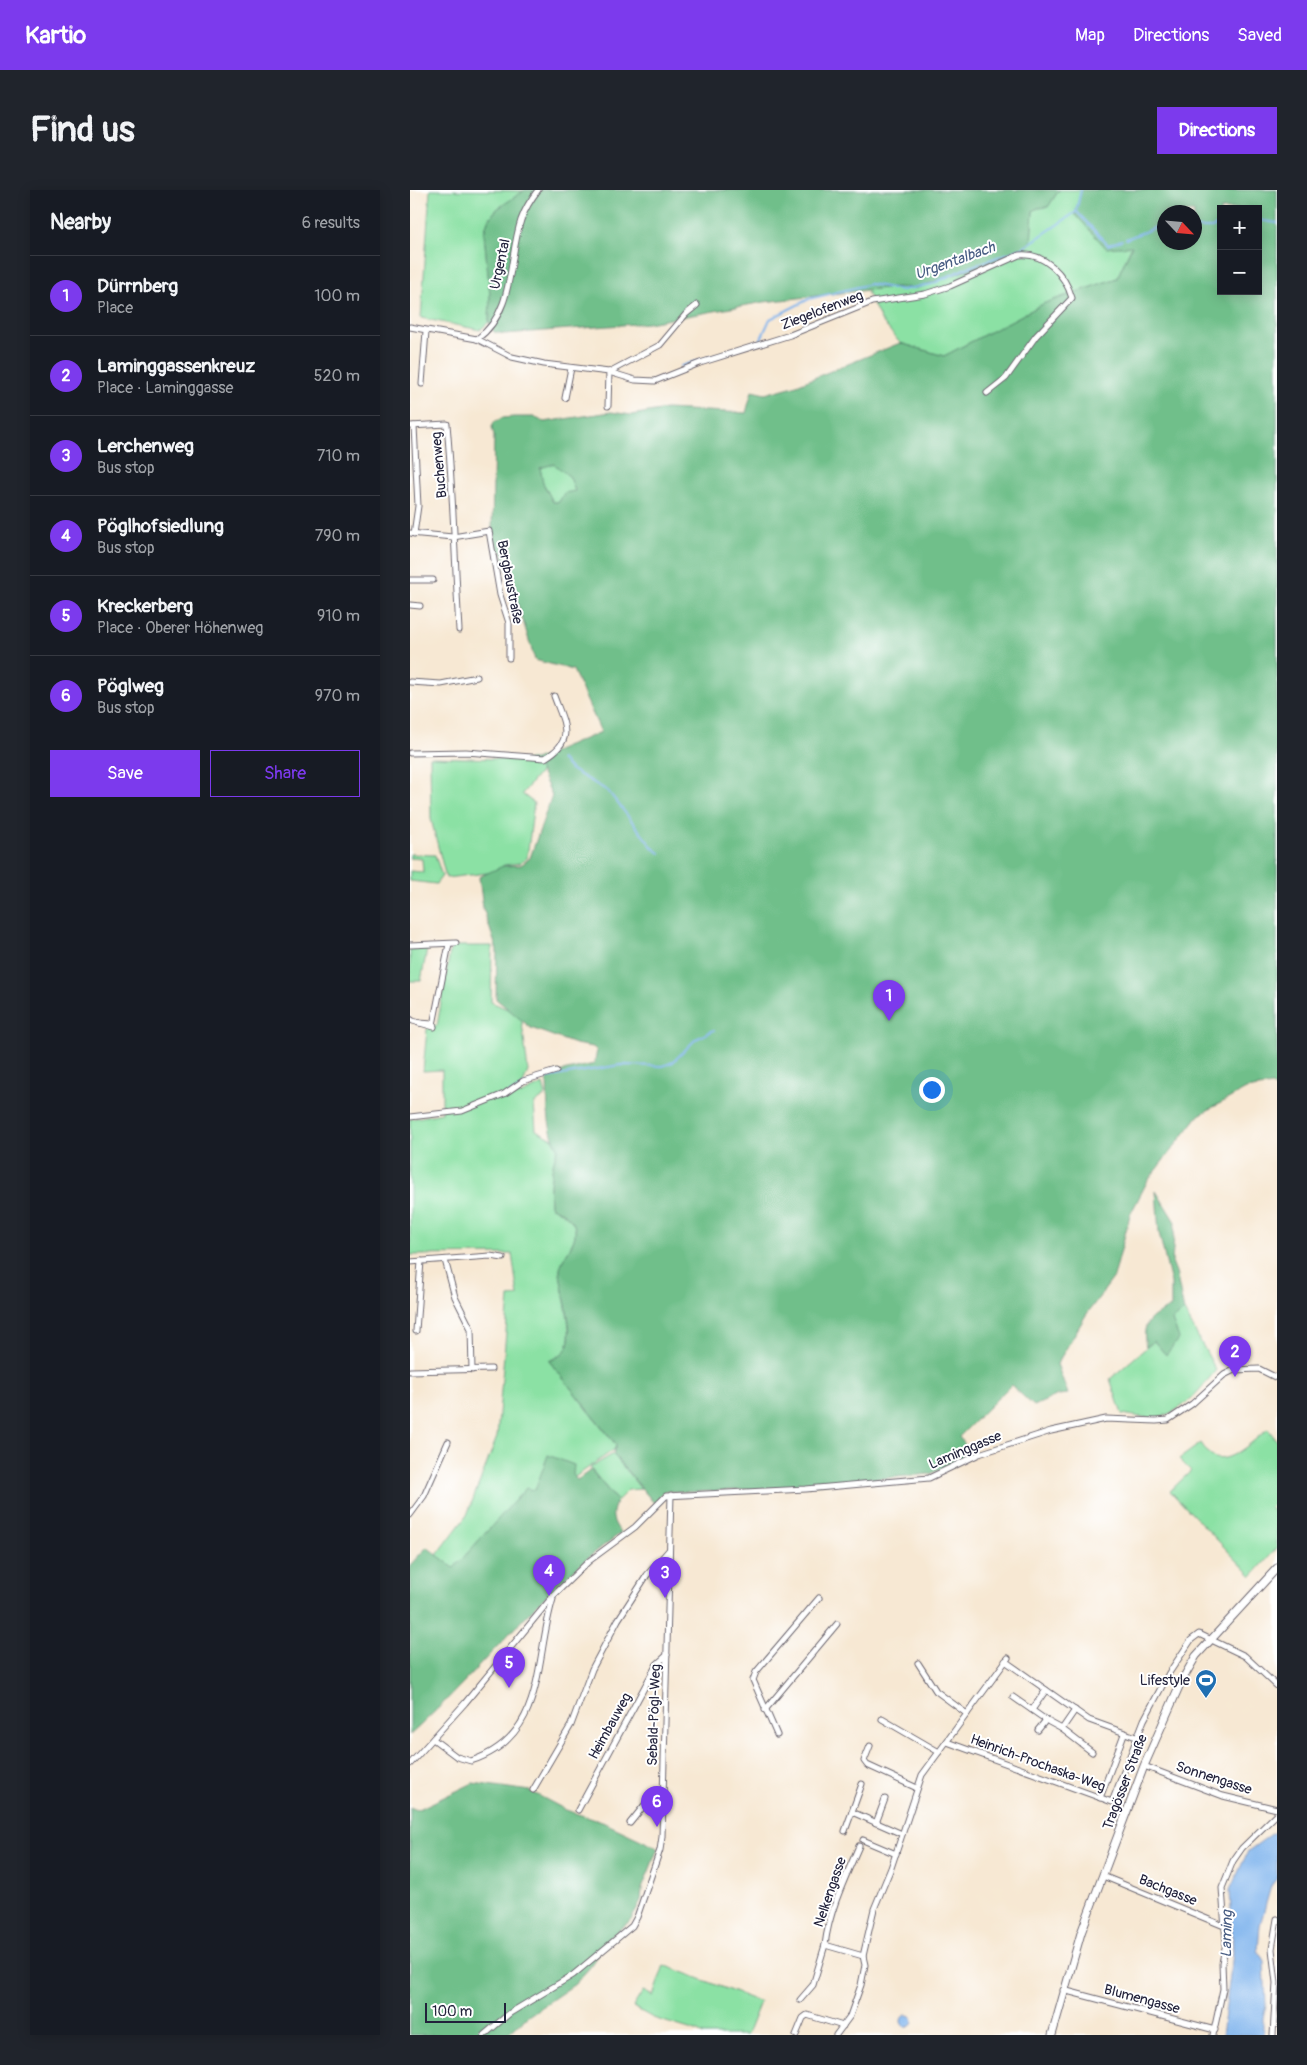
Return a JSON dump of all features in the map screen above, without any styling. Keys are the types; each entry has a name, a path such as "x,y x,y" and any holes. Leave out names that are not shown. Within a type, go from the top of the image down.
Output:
{"main road":[{"name":"Tragösser Straße","path":"1052,2035 1063,1990 1103,1876 1144,1766 1181,1682 1196,1656 1277,1568"}],"street":[{"name":"Urgental","path":"477,339 488,331 505,296 512,275 521,220 529,202 538,190"},
{"name":"Ziegelofenweg","path":"410,327 477,339 512,357 571,368 609,372 635,380 655,381 700,363 790,335 872,302 925,294 950,286 1019,255 1030,254 1041,257 1049,263 1070,288 1072,298 1036,336 1006,378 987,392"},
{"path":"608,406 609,372 660,345 686,314 697,305"},
{"path":"422,384 426,330"},
{"path":"565,398 571,368"},
{"name":"Buchenweg","path":"412,426 447,424 455,514 453,537"},
{"path":"412,426 418,498 412,533"},
{"name":"Bergbaustraße","path":"412,533 453,537 489,531 500,594 508,623 510,658"},
{"path":"453,537 459,630"},
{"path":"410,580 433,580"},
{"path":"410,606 420,606"},
{"path":"410,682 441,684 477,677"},
{"path":"410,753 466,752 546,758 555,753 562,745 566,731 554,696"},
{"path":"410,945 456,943"},
{"path":"419,1023 433,1024 449,944"},
{"path":"410,1018 419,1023 434,1027"},
{"path":"410,1117 462,1111 504,1094 523,1081 556,1071"},
{"path":"410,1262 490,1256 503,1258"},
{"path":"445,1260 455,1297 471,1329 472,1370"},
{"path":"416,1331 421,1261"},
{"path":"410,1371 491,1369"},
{"name":"Laminggasse","path":"670,1495 802,1489 871,1481 925,1479 949,1470 979,1454 1051,1431 1106,1420 1156,1422 1168,1420 1192,1404 1224,1375 1234,1370 1259,1370 1268,1372 1277,1378"},
{"path":"410,1515 424,1496 448,1442"},
{"path":"410,1764 553,1596 589,1560 636,1527 666,1496 670,1495"},
{"name":"Sebald-Pögl-Weg","path":"484,2035 510,2013 572,1975 632,1926 660,1850 670,1549 670,1495"},
{"path":"533,1790 571,1725 592,1669 618,1620 647,1575 670,1549"},
{"path":"433,1739 457,1757 471,1761 496,1750 522,1725 531,1702 541,1666 553,1596"},
{"path":"777,1735 753,1680 756,1672 819,1598"},
{"path":"765,1710 837,1624"},
{"path":"836,2035 850,2016 861,1985 866,1965 863,1956 874,1909 896,1854 922,1775 1006,1660 1046,1690 1103,1727 1136,1737 1166,1678 1191,1640 1199,1634 1245,1656 1277,1686"},
{"name":"Heimbauweg","path":"578,1810 657,1664 666,1656"},
{"path":"918,1663 936,1691 967,1714"},
{"path":"1032,1710 1046,1690"},
{"path":"1013,1697 1046,1720 1062,1728 1092,1752"},
{"path":"1062,1728 1075,1710"},
{"path":"882,1719 939,1752"},
{"path":"1038,1730 1046,1720"},
{"path":"1100,1798 1124,1734"},
{"name":"Heinrich-Prochaska-Weg","path":"947,1742 1112,1802 1131,1758 1136,1737"},
{"path":"870,1746 864,1761 866,1765 917,1788"},
{"name":"Sonnengasse","path":"1144,1766 1223,1796 1277,1809"},
{"path":"845,1831 862,1784"},
{"path":"630,1823 651,1797 663,1791"},
{"path":"876,1823 885,1799"},
{"path":"852,1812 902,1834"},
{"path":"1214,2033 1223,1989 1222,1964 1226,1943 1222,1888 1233,1861 1242,1848 1277,1814"},
{"path":"863,1840 896,1854"},
{"name":"Nelkengasse","path":"800,2000 813,1985 838,1896 858,1846"},
{"name":"Bachgasse","path":"1103,1876 1224,1926"},
{"path":"1273,2035 1276,1983 1272,1949 1277,1919"},
{"path":"825,1945 863,1956"},
{"name":"Blumengasse","path":"1063,1990 1214,2033"},
{"path":"796,2035 803,2018 807,2015 843,2026"}],"green space":[{"path":"430,190 524,191 497,209 488,220 484,233 490,295 489,322 480,330 421,318"},
{"path":"525,190 1059,190 1048,207 1038,208 1033,211 1031,243 1025,249 917,288 893,287 764,302 648,323 504,334 494,332 489,322 490,295 484,233 488,220 497,209"},
{"path":"1059,190 1081,190 1075,214 1132,245 1117,278 1045,303 944,356 900,343 881,320 866,290 893,287 917,288 1025,249 1031,243 1033,211 1038,208 1048,207"},
{"path":"1081,190 1277,190 1277,1090 1272,1085 1246,1089 1199,1115 1148,1180 1130,1215 1114,1277 1086,1315 1057,1364 1068,1394 1058,1395 1034,1406 1011,1385 959,1437 973,1455 930,1474 775,1488 697,1492 664,1491 654,1503 613,1454 616,1445 611,1438 549,1361 563,1353 568,1344 568,1318 560,1271 574,1240 575,1228 572,1221 550,1206 551,1176 558,1148 551,1132 547,1080 558,1072 594,1064 597,1051 593,1047 575,1044 531,1028 496,999 497,950 483,908 479,877 503,866 521,865 530,858 552,795 535,760 601,732 573,670 535,660 502,552 494,548 492,532 494,435 492,427 494,422 502,418 514,417 534,417 544,422 611,412 631,415 666,409 746,413 752,391 765,394 794,386 900,343 944,356 1045,303 1117,278 1132,246 1106,248 1075,214","holes":["554,464 570,477 575,491 564,493 559,502 553,502 543,483 540,468"]},
{"path":"554,463 570,477 575,491 559,502 553,502 543,483 540,468"},
{"path":"430,757 535,760 541,771 522,794 534,803 527,858 520,863 504,865 495,872 446,878 431,819"},
{"path":"410,854 435,855 442,876 436,884 410,881 410,871 423,872 422,859 410,858"},
{"path":"451,946 492,946 491,1002 521,1015 528,1071 519,1095 543,1084 546,1095 534,1104 536,1130 553,1139 558,1148 551,1176 550,1206 568,1218 575,1228 574,1240 560,1271 569,1328 568,1344 563,1353 549,1361 616,1445 615,1449 575,1477 573,1475 535,1490 526,1489 454,1568 437,1555 467,1515 497,1437 509,1297 518,1296 512,1254 410,1255 410,1119 442,1113 442,1070 423,1071 427,1029 433,1025 437,1026"},
{"path":"410,949 427,949 421,981 410,981"},
{"path":"1156,1191 1175,1222 1172,1262 1176,1272 1184,1311 1172,1320 1179,1338 1166,1355 1154,1341 1146,1347 1145,1338 1146,1326 1149,1321 1171,1307 1171,1283 1159,1233"},
{"path":"1184,1311 1216,1370 1194,1396 1173,1412 1155,1417 1122,1414 1110,1379 1154,1341 1166,1355 1172,1320"},
{"path":"1268,1429 1277,1441 1277,1501 1270,1508 1277,1513 1277,1548 1252,1576 1170,1491 1191,1471 1179,1459 1201,1443 1210,1455 1224,1458 1240,1451"},
{"path":"613,1454 641,1489 628,1490 617,1501 590,1468"},
{"path":"548,1455 574,1465 573,1475 577,1480 591,1470 617,1501 613,1510 613,1518 621,1533 564,1579 410,1735 410,1565 427,1547 454,1568 526,1488 535,1490"},
{"path":"473,1783 530,1791 566,1810 605,1823 658,1848 642,1889 641,1900 631,1920 603,1943 591,1966 575,1984 528,2016 507,2035 410,2035 410,1807 417,1810"},
{"path":"664,1965 760,2002 747,2035 703,2035 696,2031 653,2018 633,2007 643,1991 653,1996"}],"water":[{"path":"1277,1830 1277,1878 1271,1886 1260,1925 1258,1950 1264,1961 1266,2006 1263,2018 1263,2035 1222,2035 1233,1953 1230,1890 1248,1851"},
{"path":"905,2015 909,2015 913,2021 909,2027 905,2027 901,2023 901,2019"}],"waterway":[{"name":"Urgentalbach","path":"754,344 760,341 770,319 809,299 870,284 902,290 932,284 964,269 1023,248 1076,212 1081,190"},
{"path":"1077,212 1108,245 1122,240"},
{"path":"1262,221 1277,223"},
{"path":"1202,228 1217,226"},
{"path":"1126,239 1157,227"},
{"name":"Urgentalbach","path":"681,366 731,351"},
{"path":"561,759 570,769 608,791 653,848 660,853"},
{"path":"505,1096 523,1086 545,1078 620,1065 663,1066 673,1062 696,1039 714,1030"}],"place":[{"name":"Dürrnberg","path":"889,1021"},
{"name":"Laminggassenkreuz","path":"1235,1377"},
{"name":"Pöglhofsiedlung","path":"549,1596"},
{"name":"Lerchenweg","path":"665,1598"},
{"name":"Kreckerberg","path":"509,1688"},
{"name":"Lifestyle","path":"1206,1699"},
{"name":"Pöglweg","path":"657,1827"}],"water label":[{"name":"Laming","path":"1227,1934"}]}
